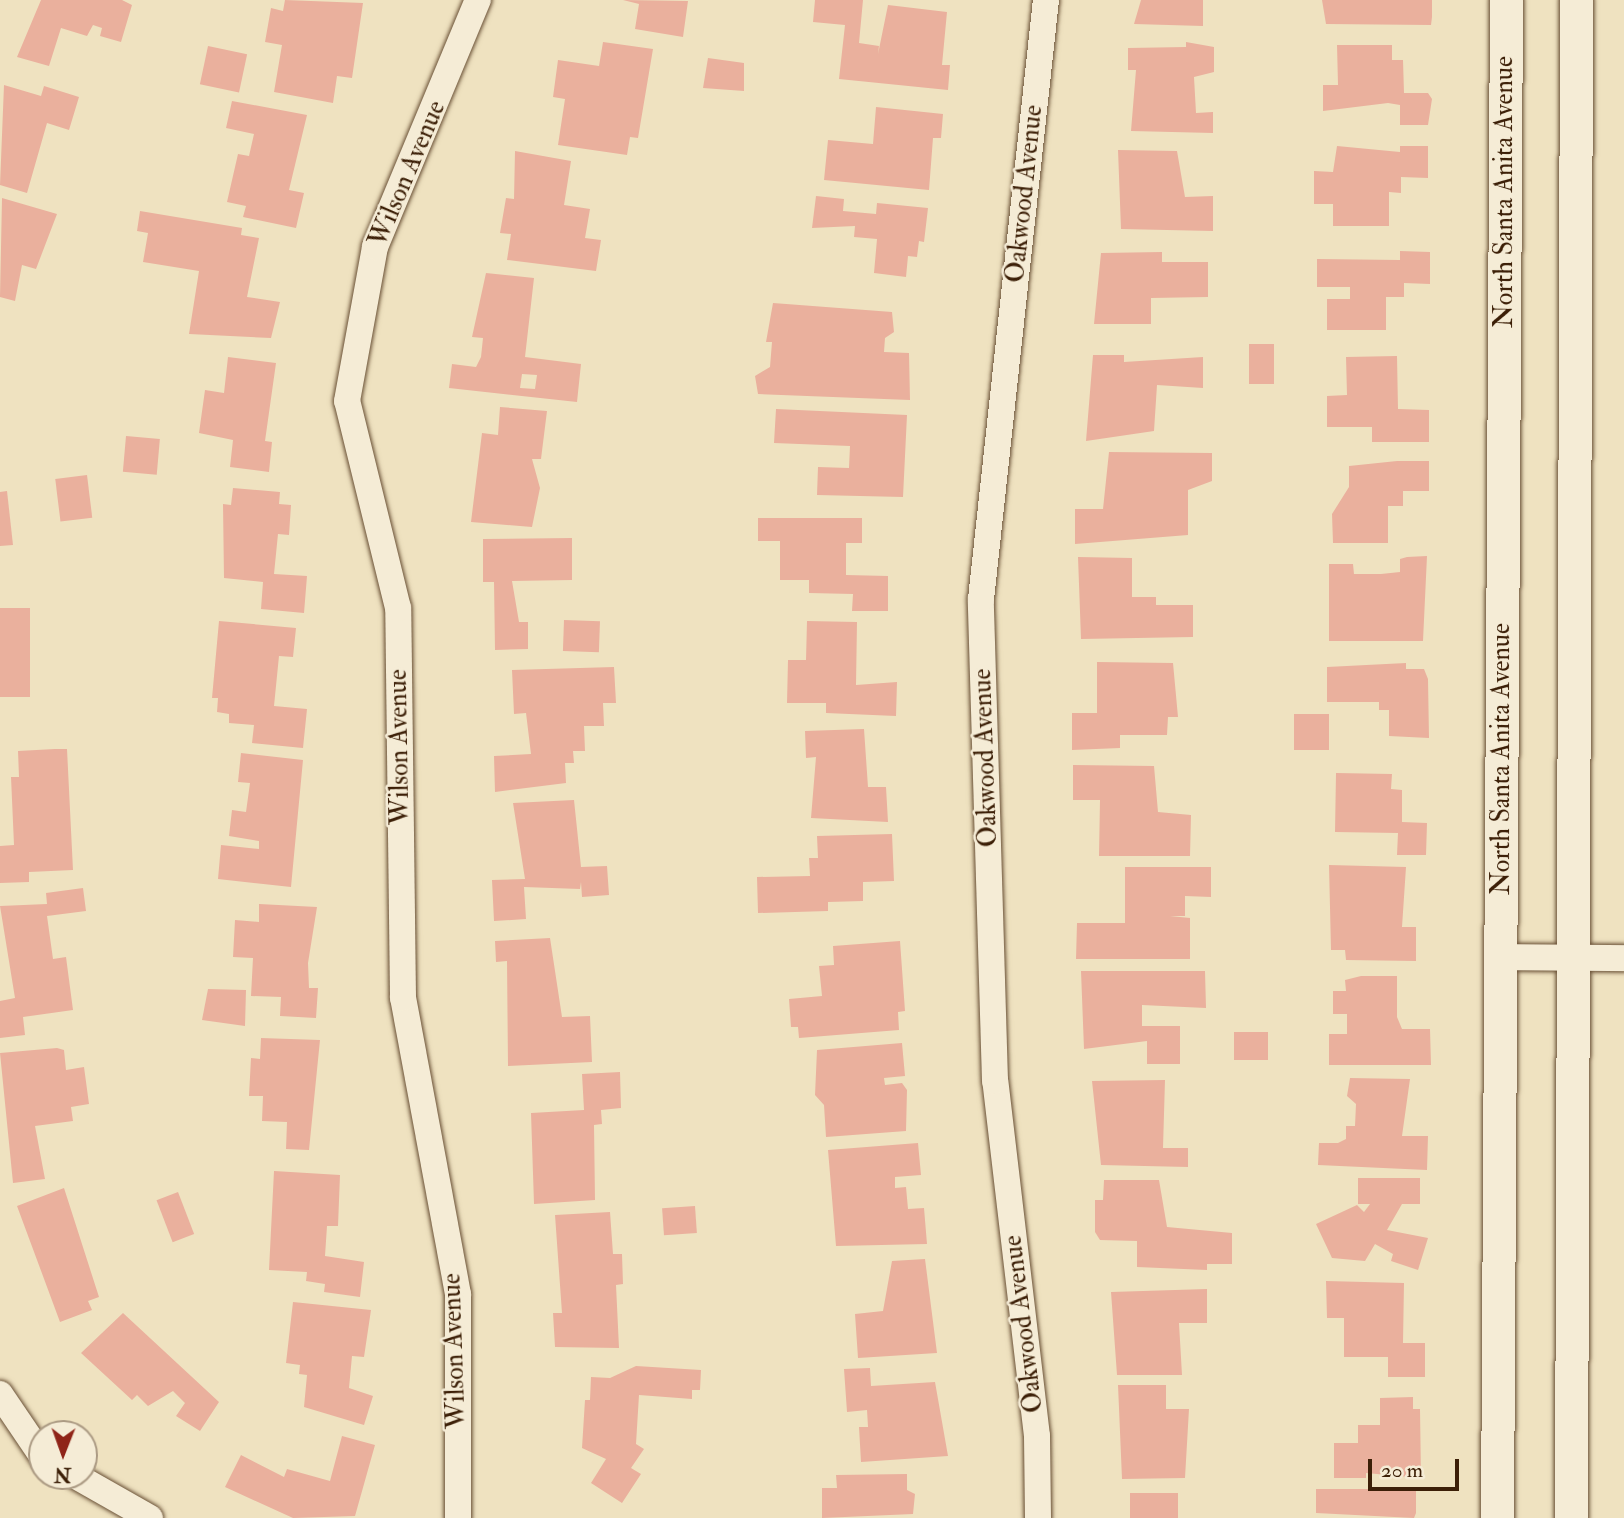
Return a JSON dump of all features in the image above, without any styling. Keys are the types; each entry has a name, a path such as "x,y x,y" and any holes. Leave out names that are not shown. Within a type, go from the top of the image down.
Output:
{"street":[{"name":"Wilson Avenue","path":"458,1518 458,1294 403,998 398,608 347,401 375,247 478,0"},
{"name":"Oakwood Avenue","path":"1038,1518 1037,1436 995,1082 981,599 1046,0"},
{"name":"North Santa Anita Avenue","path":"1497,1518 1506,0"},
{"path":"1571,1518 1576,0"},
{"path":"1501,957 1624,958"},
{"path":"0,1394 28,1435"},
{"path":"0,1427 28,1446"},
{"path":"98,1488 150,1518"}],"building":[{"path":"41,0 122,0 132,5 121,42 100,36 102,28 93,25 87,36 61,28 49,66 17,57"},
{"path":"285,0 363,3 352,78 337,76 333,103 274,92 282,45 265,42 271,8 283,11"},
{"path":"623,0 688,1 683,37 635,29 639,4"},
{"path":"815,0 863,0 859,43 879,46 878,54 888,5 947,12 942,65 950,65 948,90 839,79 845,25 813,22"},
{"path":"1141,0 1203,0 1203,26 1134,24"},
{"path":"1322,0 1432,0 1431,25 1326,24"},
{"path":"603,42 653,49 638,138 630,137 627,155 558,145 565,99 553,97 558,60 599,66"},
{"path":"1186,42 1214,47 1214,72 1194,77 1196,113 1213,112 1213,133 1131,131 1136,70 1128,70 1128,48 1186,47"},
{"path":"1337,45 1392,45 1392,60 1403,60 1404,93 1428,93 1432,99 1428,125 1400,125 1400,105 1388,103 1323,111 1323,85 1338,85"},
{"path":"208,46 247,54 239,92 200,84"},
{"path":"708,58 744,63 744,91 703,88"},
{"path":"4,85 41,96 44,86 79,97 69,130 47,123 27,193 0,185"},
{"path":"232,101 307,115 289,190 304,193 296,228 243,217 246,206 227,202 238,154 249,156 254,134 226,128"},
{"path":"876,107 943,114 941,138 933,138 929,190 824,180 828,140 873,144"},
{"path":"1337,146 1400,152 1400,146 1428,146 1428,178 1401,177 1401,193 1389,192 1389,226 1333,226 1333,204 1314,204 1314,171 1333,172"},
{"path":"1118,150 1177,151 1185,197 1213,196 1213,231 1121,229"},
{"path":"515,151 571,161 564,205 590,209 585,238 601,240 596,271 507,260 511,234 500,233 506,198 514,199"},
{"path":"816,196 844,199 843,211 876,214 877,203 928,208 924,242 919,241 917,257 908,256 906,277 874,273 877,239 854,237 855,226 812,228"},
{"path":"2,198 57,214 36,269 22,265 15,301 0,297"},
{"path":"140,211 242,228 241,235 259,238 247,297 280,302 271,338 189,334 199,271 143,262 148,233 137,231"},
{"path":"1400,251 1430,252 1430,284 1404,283 1404,297 1386,297 1386,330 1327,330 1327,299 1350,299 1350,287 1317,287 1317,259 1400,260"},
{"path":"1162,252 1162,262 1208,262 1208,297 1151,298 1151,324 1094,324 1101,253"},
{"path":"486,273 534,278 525,357 581,364 577,402 449,388 452,364 476,367 481,357 483,338 472,337","holes":["522,374 537,375 535,389 520,388"]},
{"path":"773,303 892,312 894,332 885,338 884,352 909,353 910,400 758,394 755,376 770,367 772,342 766,342"},
{"path":"1249,344 1274,344 1274,384 1249,384"},
{"path":"1093,355 1124,355 1124,362 1203,357 1203,388 1157,385 1154,431 1086,441"},
{"path":"1397,356 1398,409 1429,410 1429,442 1372,442 1372,427 1327,427 1327,396 1347,395 1346,357"},
{"path":"228,357 276,363 265,441 272,442 269,472 230,467 233,440 199,433 205,390 224,393"},
{"path":"500,407 547,411 541,459 532,459 540,488 532,527 471,522 482,433 498,435"},
{"path":"776,409 907,415 903,497 817,495 818,467 849,468 850,446 774,443"},
{"path":"126,436 160,439 157,475 123,472"},
{"path":"1109,452 1212,453 1212,481 1188,490 1188,535 1075,544 1075,509 1103,509"},
{"path":"1429,461 1429,491 1403,491 1403,506 1388,506 1388,543 1333,543 1332,514 1349,487 1349,466"},
{"path":"87,475 92,518 60,522 55,479"},
{"path":"233,488 280,492 279,504 291,505 289,535 278,534 274,574 307,576 304,613 261,609 263,582 224,578 223,504 231,505"},
{"path":"7,491 13,545 0,546 0,492"},
{"path":"758,518 862,518 862,543 846,543 846,575 888,576 888,611 852,611 853,594 809,593 809,580 780,580 780,541 758,541"},
{"path":"572,538 572,580 512,581 519,622 528,622 528,649 495,650 494,582 483,582 483,539"},
{"path":"1427,556 1423,641 1329,641 1329,564 1353,564 1354,574 1381,574 1400,572 1400,559"},
{"path":"1078,557 1132,558 1132,597 1156,597 1156,605 1193,605 1193,637 1081,639"},
{"path":"0,608 30,608 30,697 0,697"},
{"path":"564,620 600,621 599,652 563,651"},
{"path":"219,621 296,628 293,657 279,656 274,706 307,709 303,748 252,743 254,725 229,723 229,714 217,712 218,698 212,698"},
{"path":"807,621 857,622 856,685 897,682 896,716 826,713 826,703 787,703 788,660 806,660"},
{"path":"1097,662 1173,663 1178,717 1168,717 1167,735 1120,735 1120,748 1072,750 1072,713 1097,713"},
{"path":"1406,663 1406,669 1424,669 1428,679 1429,738 1389,736 1389,710 1379,710 1379,702 1327,702 1327,667"},
{"path":"614,667 616,703 603,703 604,726 584,726 585,751 573,751 574,763 565,763 566,783 495,792 494,756 531,754 526,713 514,714 512,670"},
{"path":"1294,714 1329,714 1329,750 1294,750"},
{"path":"864,729 868,787 886,787 888,822 811,818 816,757 806,758 805,731"},
{"path":"67,749 73,870 29,872 29,882 0,883 0,846 14,845 11,777 19,777 18,751"},
{"path":"241,753 303,760 291,887 218,879 221,845 259,849 259,841 229,836 232,810 246,812 250,783 238,782"},
{"path":"1073,765 1154,766 1158,812 1191,815 1190,856 1099,856 1100,800 1073,800"},
{"path":"1336,773 1392,774 1391,789 1402,790 1402,822 1427,823 1426,855 1397,855 1398,833 1335,832"},
{"path":"574,800 581,867 607,866 609,895 582,897 581,882 580,889 524,887 526,919 494,921 492,880 525,879 513,803"},
{"path":"892,834 894,881 863,882 863,901 828,902 828,911 758,913 757,877 810,876 809,858 818,858 817,836"},
{"path":"1329,865 1406,867 1402,927 1416,927 1416,961 1346,960 1345,950 1331,950"},
{"path":"1125,867 1211,867 1211,897 1185,896 1185,916 1170,916 1190,918 1190,959 1076,959 1077,923 1125,923"},
{"path":"83,888 86,911 47,916 53,959 66,957 73,1010 23,1017 25,1035 0,1038 0,1001 15,998 0,906 47,904 46,893"},
{"path":"259,904 317,907 308,963 309,988 318,988 316,1018 280,1016 281,997 251,996 253,958 233,957 235,920 259,922"},
{"path":"550,938 562,1017 590,1016 592,1062 508,1066 507,961 496,962 495,941"},
{"path":"900,941 905,1011 898,1012 899,1030 799,1038 798,1027 791,1027 789,999 822,996 819,966 834,965 833,946"},
{"path":"1081,971 1205,971 1206,1008 1142,1005 1142,1026 1180,1026 1180,1064 1147,1064 1147,1041 1084,1049"},
{"path":"1361,976 1397,976 1397,1017 1402,1029 1430,1029 1431,1065 1329,1065 1329,1034 1347,1034 1347,1014 1333,1014 1333,991 1346,991 1345,980"},
{"path":"208,989 246,990 245,1026 202,1020"},
{"path":"1234,1032 1268,1032 1268,1060 1234,1060"},
{"path":"261,1038 320,1040 309,1150 286,1149 287,1122 262,1121 263,1096 249,1096 251,1058 260,1059"},
{"path":"902,1043 905,1076 884,1078 885,1085 902,1083 907,1090 906,1131 826,1137 824,1105 815,1095 817,1050"},
{"path":"57,1048 64,1050 66,1070 84,1067 89,1104 71,1107 73,1121 35,1126 45,1179 13,1183 0,1053"},
{"path":"620,1072 621,1108 601,1110 602,1124 594,1125 595,1200 534,1204 531,1113 584,1110 582,1074"},
{"path":"1350,1078 1410,1079 1402,1136 1428,1136 1427,1170 1318,1165 1319,1143 1338,1143 1346,1139 1346,1126 1355,1126 1356,1104 1347,1096"},
{"path":"1165,1080 1163,1148 1188,1148 1188,1167 1101,1165 1092,1081"},
{"path":"918,1143 921,1175 895,1177 895,1188 906,1187 908,1209 924,1208 927,1244 836,1246 828,1150"},
{"path":"274,1171 340,1175 338,1226 327,1226 325,1256 364,1262 360,1297 324,1292 325,1284 306,1281 307,1272 269,1270"},
{"path":"1358,1178 1420,1178 1420,1204 1402,1204 1387,1230 1428,1238 1418,1270 1391,1261 1393,1254 1375,1244 1365,1261 1332,1258 1316,1224 1357,1205 1364,1212 1370,1204 1358,1204"},
{"path":"1104,1180 1159,1180 1167,1227 1232,1233 1232,1264 1207,1264 1207,1270 1137,1267 1137,1241 1100,1240 1095,1232 1095,1200 1103,1200"},
{"path":"64,1188 99,1297 88,1301 92,1310 60,1322 17,1206"},
{"path":"178,1192 194,1234 173,1242 157,1200"},
{"path":"695,1206 697,1233 664,1235 662,1208"},
{"path":"610,1212 613,1254 622,1254 623,1284 616,1285 619,1348 555,1347 553,1313 562,1313 555,1215"},
{"path":"925,1259 937,1353 858,1358 855,1314 883,1311 892,1261"},
{"path":"1326,1281 1404,1283 1403,1343 1425,1343 1425,1377 1388,1377 1388,1357 1344,1357 1344,1318 1327,1318"},
{"path":"1207,1289 1207,1323 1179,1323 1182,1375 1117,1375 1111,1292"},
{"path":"293,1302 371,1310 364,1357 352,1356 349,1388 373,1396 364,1425 304,1407 307,1375 299,1374 300,1365 286,1363"},
{"path":"123,1313 219,1402 200,1431 176,1416 185,1403 173,1391 148,1406 137,1395 132,1400 81,1353"},
{"path":"636,1366 701,1370 700,1390 692,1390 692,1399 639,1395 636,1444 644,1449 631,1468 641,1474 622,1503 591,1483 606,1459 582,1448 585,1400 590,1400 591,1377 610,1378"},
{"path":"870,1368 871,1386 935,1382 948,1456 861,1462 859,1427 868,1427 867,1410 847,1412 844,1369"},
{"path":"1118,1385 1166,1385 1166,1409 1189,1409 1185,1478 1122,1479"},
{"path":"1413,1397 1413,1409 1420,1409 1421,1478 1366,1473 1366,1478 1334,1478 1334,1443 1358,1443 1358,1425 1380,1425 1380,1398"},
{"path":"342,1436 375,1445 355,1516 293,1518 225,1487 241,1455 284,1477 287,1469 330,1481"},
{"path":"907,1474 907,1490 915,1494 913,1514 822,1518 822,1488 837,1488 836,1475"},
{"path":"1316,1489 1416,1489 1416,1513 1414,1518 1316,1513"},
{"path":"1130,1493 1178,1493 1178,1518 1130,1518"}]}
